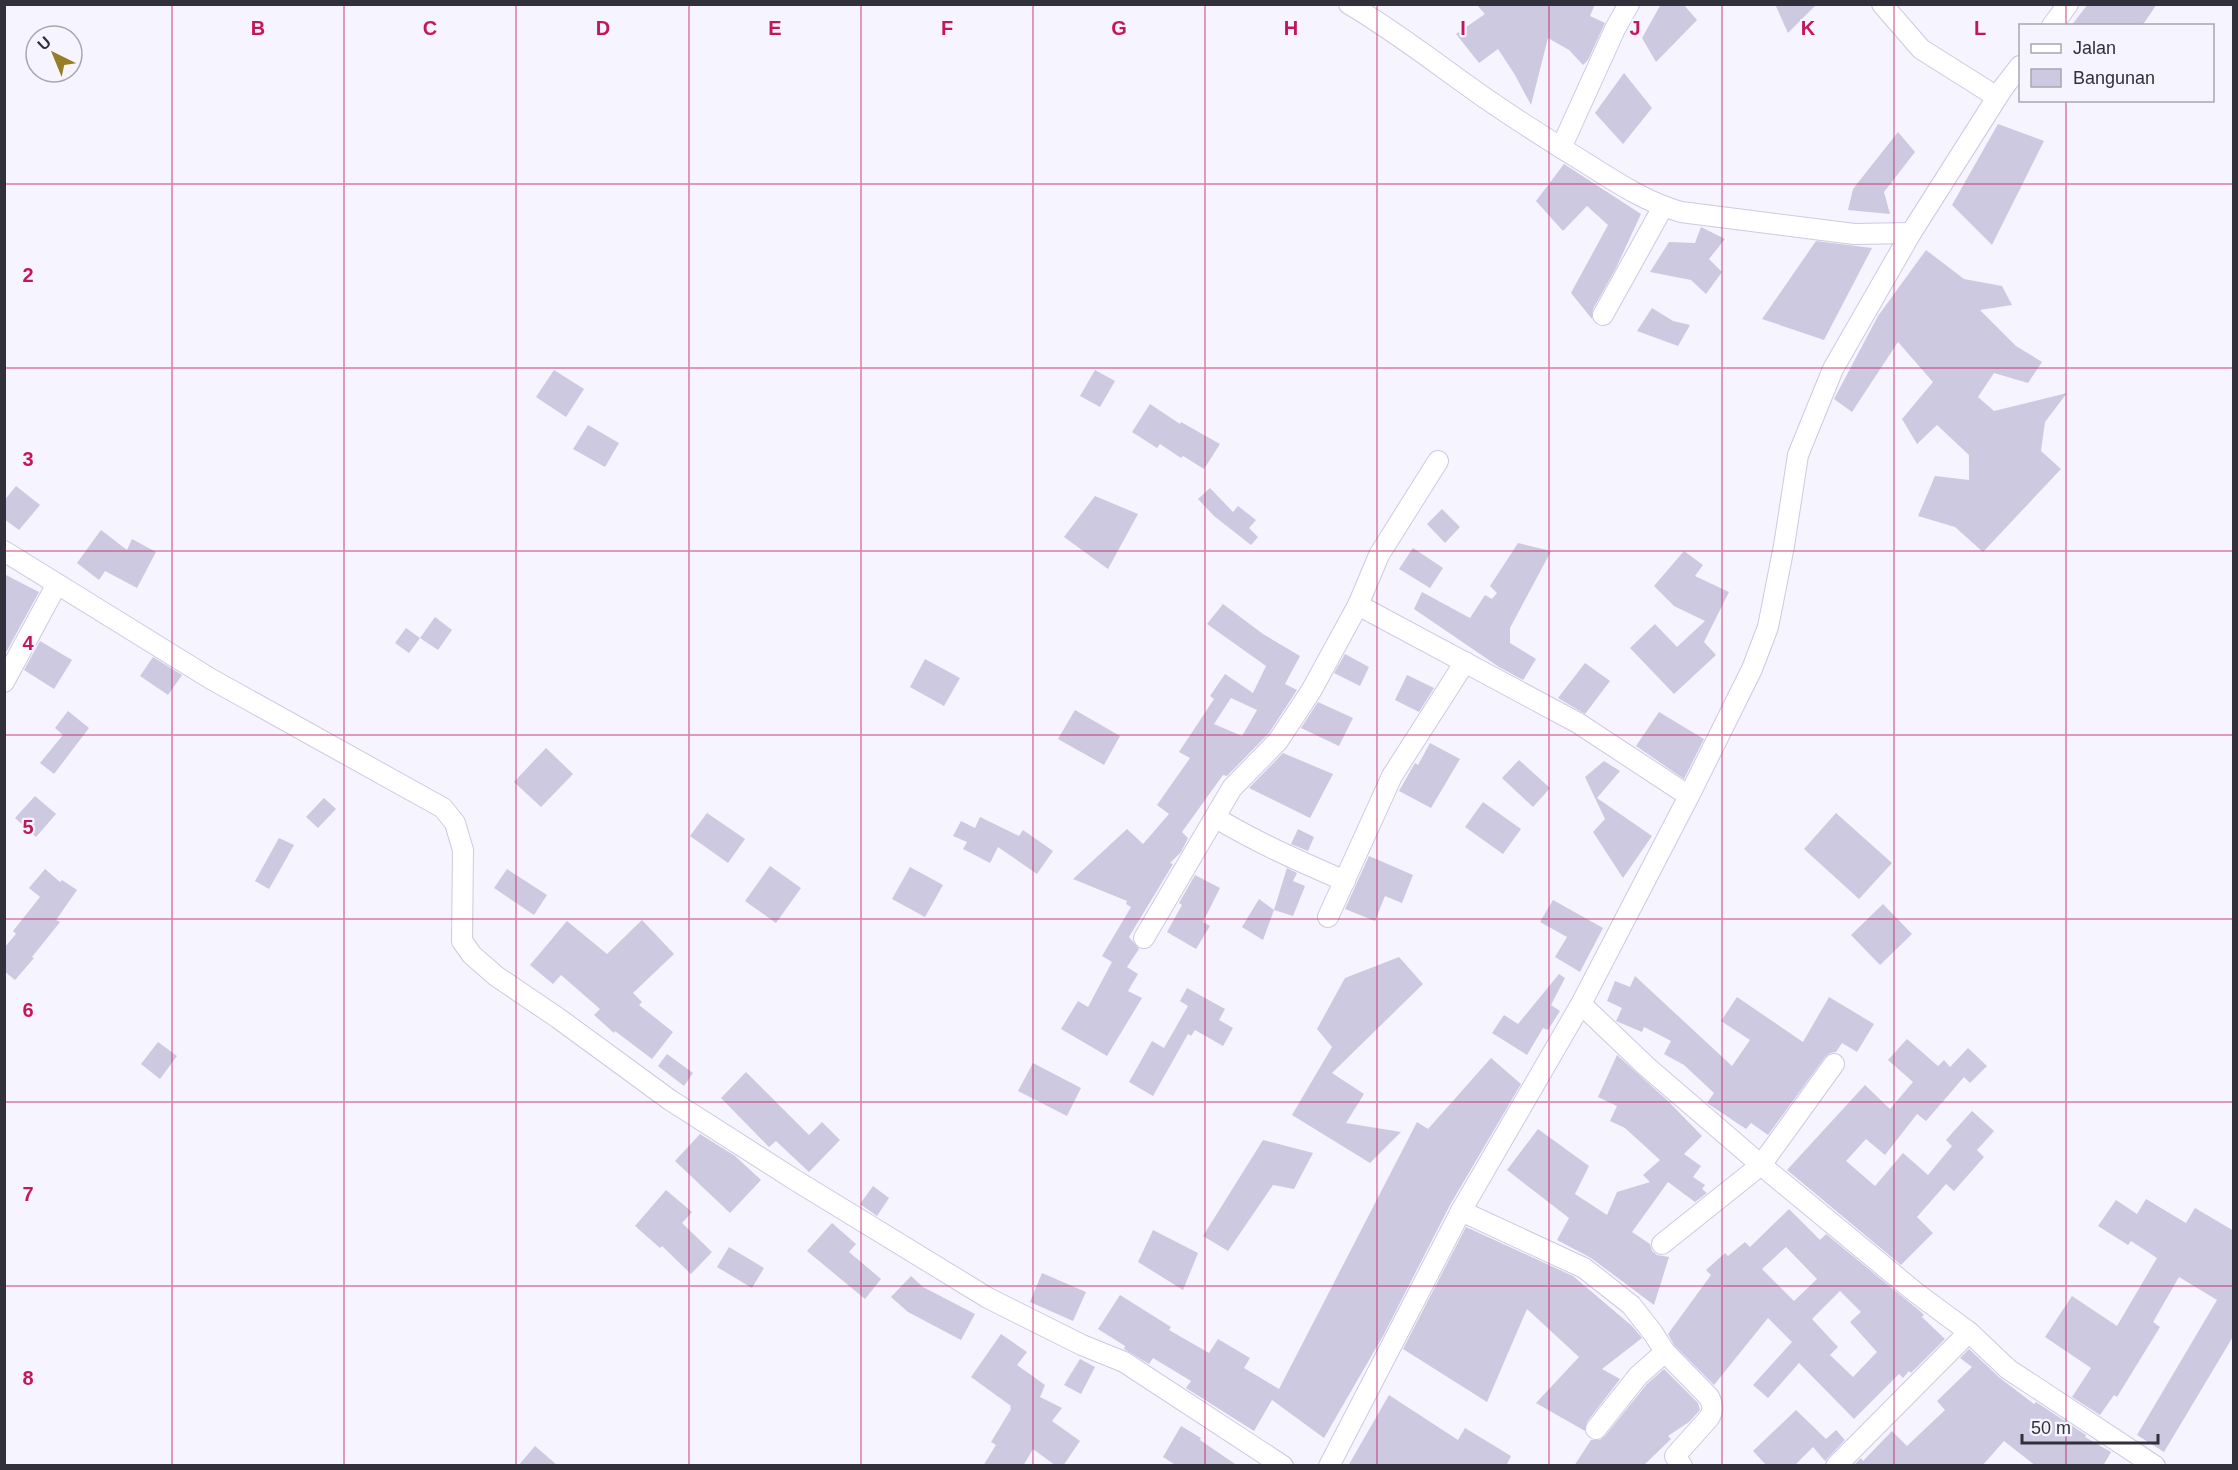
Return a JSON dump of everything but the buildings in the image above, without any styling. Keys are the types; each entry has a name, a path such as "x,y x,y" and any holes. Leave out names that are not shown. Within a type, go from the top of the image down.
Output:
{"street":[{"path":"1349,4 1561,148 1638,195 1664,207 1681,212 1854,234 1911,233"},
{"path":"1561,148 1615,29 1629,4"},
{"path":"1882,4 1921,49 1997,98"},
{"path":"2053,24 2068,4"},
{"path":"1329,1466 1461,1211 1581,1004 1752,669 1768,627 1784,546 1798,455 1833,369 1911,233 2019,67"},
{"path":"1603,315 1664,207"},
{"path":"1144,938 1216,819 1232,788 1278,741 1311,691 1358,605 1379,555 1438,461"},
{"path":"4,551 212,679 443,808 455,823 463,850 462,941 472,955 496,976 670,1100 795,1180 988,1298 1083,1346 1124,1362 1283,1466"},
{"path":"4,682 57,584"},
{"path":"1358,605 1578,723 1689,796"},
{"path":"1328,917 1392,776 1465,662"},
{"path":"1216,819 1245,836 1345,881"},
{"path":"1581,1004 1646,1066 1761,1165 1916,1292 1969,1332 2008,1369 2155,1466"},
{"path":"1662,1244 1761,1165 1834,1064"},
{"path":"1461,1211 1584,1268 1631,1305 1665,1352 1709,1397 1713,1404 1713,1411 1709,1418 1675,1462"},
{"path":"1836,1466 1969,1332"},
{"path":"1596,1429 1638,1376 1665,1352"}]}
